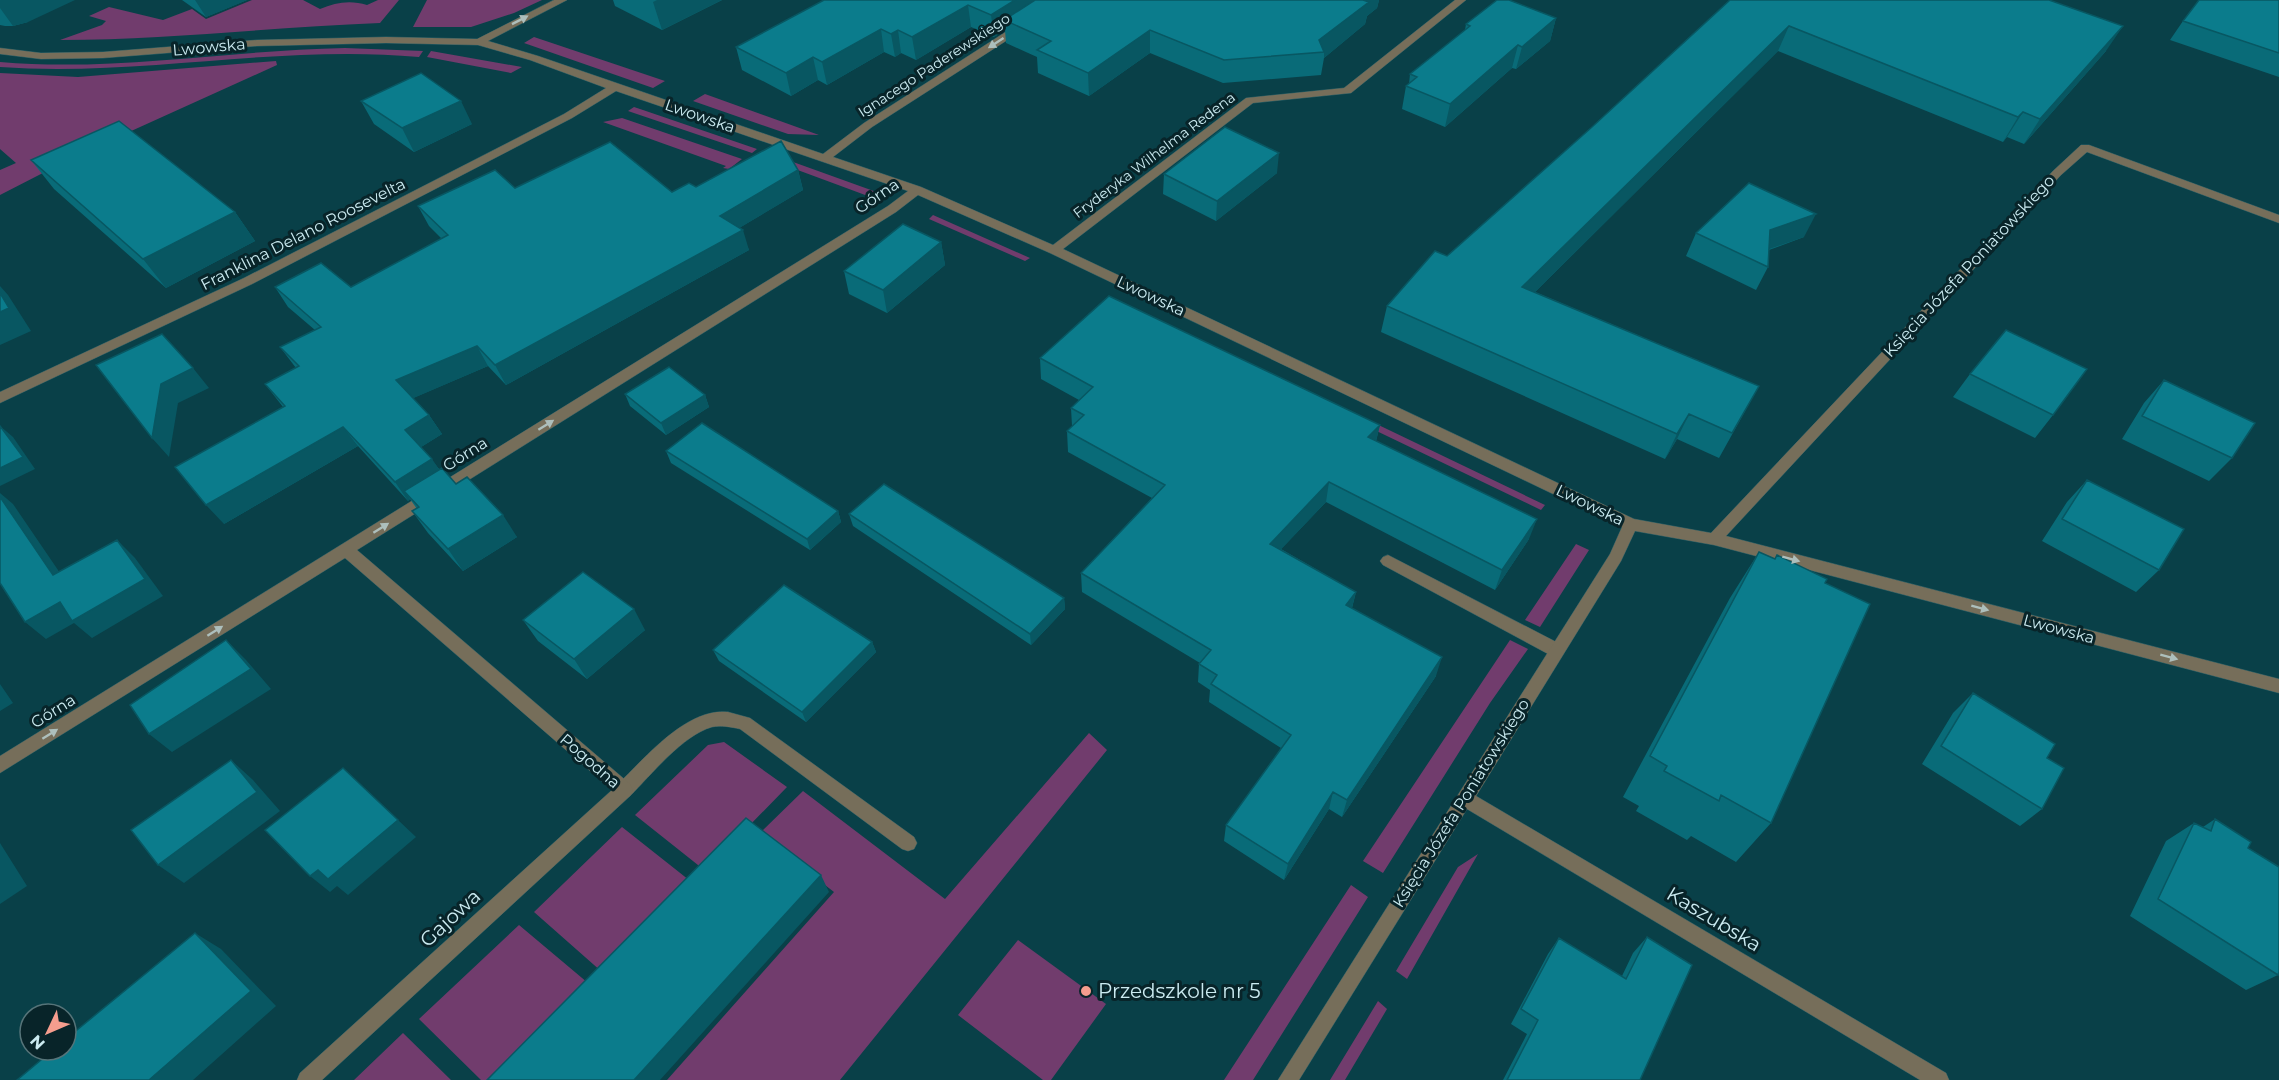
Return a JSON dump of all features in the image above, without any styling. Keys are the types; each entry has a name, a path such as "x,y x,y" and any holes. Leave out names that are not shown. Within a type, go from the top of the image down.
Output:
{"street":[{"path":"478,42 562,0"},
{"name":"Fryderyka Wilhelma Redena","path":"1054,250 1250,100 1347,91 1461,0"},
{"name":"Ignacego Paderewskiego","path":"825,158 868,125 1035,18"},
{"name":"Lwowska","path":"0,51 41,56 93,55 337,39 478,42 534,58 917,190 1054,250 1631,524 1714,539 2279,686"},
{"name":"Franklina Delano Roosevelta","path":"0,398 248,281 568,116 615,87"},
{"name":"Księcia Józefa Poniatowskiego","path":"1714,539 2056,173 2085,147 2279,219"},
{"name":"Górna","path":"0,765 892,209 917,190"},
{"name":"Księcia Józefa Poniatowskiego","path":"1288,1080 1616,557 1631,524"},
{"name":"Pogodna","path":"346,550 624,790 690,729 711,720 726,719 744,723 908,843"},
{"path":"1388,561 1556,650"},
{"name":"Gajowa","path":"307,1080 624,790"},
{"name":"Kaszubska","path":"1464,798 1939,1080"}],"shaded area":[{"path":"252,0 303,0 320,9 344,2 367,5 378,0 399,0 380,23 140,38 60,40 102,25 106,21 89,16 109,7 163,20 192,9 206,19"},
{"path":"427,0 542,0 514,13 471,27 413,27"},
{"path":"534,37 665,81 653,88 524,43"},
{"path":"345,48 423,51 419,57 314,54 105,68 0,67 0,62 86,64"},
{"path":"431,51 522,67 511,73 427,57"},
{"path":"276,61 277,65 76,156 0,195 0,170 16,163 0,149 0,73 78,77"},
{"path":"705,94 819,135 788,134 693,101"},
{"path":"634,107 757,149 752,153 628,111"},
{"path":"622,118 742,159 729,169 723,168 726,166 603,122"},
{"path":"782,158 882,194 876,199 776,162"},
{"path":"933,215 1030,258 1025,261 929,219"},
{"path":"1341,407 1545,505 1541,510 1337,412"},
{"path":"1576,544 1589,550 1540,627 1525,620"},
{"path":"1510,640 1528,649 1490,703 1383,873 1363,861"},
{"path":"1089,733 1107,750 840,1080 667,1080 834,892 759,834 803,791 945,899"},
{"path":"724,742 787,787 708,868 703,869 635,815 708,745"},
{"path":"622,827 689,880 602,972 534,912"},
{"path":"1478,854 1407,979 1396,971 1458,867"},
{"path":"1351,885 1368,897 1253,1080 1224,1080"},
{"path":"519,925 588,983 498,1080 481,1080 419,1019"},
{"path":"1018,940 1106,1004 1051,1080 1043,1080 958,1015"},
{"path":"1378,1001 1387,1009 1345,1080 1330,1080"},
{"path":"403,1033 451,1080 354,1080"}],"building":[{"path":"824,0 1015,0 991,15 968,5 912,37 898,30 891,34 881,29 822,62 813,57 786,73 736,47"},
{"path":"1035,0 1363,0 1369,2 1319,40 1324,52 1224,60 1150,30 1088,73 1037,50 1051,41 1004,20"},
{"path":"1497,0 1509,0 1556,18 1522,47 1518,45 1450,104 1406,86 1417,77 1410,74 1470,26 1466,24"},
{"path":"1730,0 2049,0 2123,26 2040,119 2023,112 2018,117 1789,26 1522,287 1759,386 1732,433 1689,414 1677,434 1387,306 1435,251 1447,256"},
{"path":"2199,0 2279,0 2279,53 2183,21"},
{"path":"421,73 461,101 402,128 361,101"},
{"path":"119,121 235,212 143,259 31,160"},
{"path":"1225,127 1279,153 1217,201 1164,174"},
{"path":"781,141 798,170 720,216 743,230 495,365 477,346 396,380 429,415 405,430 432,459 395,482 343,427 206,505 175,467 285,406 265,384 299,366 280,347 321,327 275,287 321,263 351,287 448,235 418,206 495,170 515,188 610,142 672,192 689,183 696,187"},
{"path":"1749,183 1816,214 1770,230 1768,267 1696,233"},
{"path":"903,224 941,242 883,290 844,271"},
{"path":"0,293 9,308 0,312"},
{"path":"1109,296 1380,425 1368,437 1537,519 1502,570 1329,482 1270,544 1356,592 1346,605 1442,657 1347,800 1333,792 1288,864 1226,825 1291,735 1211,684 1217,675 1199,664 1211,650 1081,573 1165,485 1067,431 1084,415 1071,408 1093,387 1040,358"},
{"path":"2006,330 2087,369 2053,415 1970,374"},
{"path":"162,334 193,368 161,384 152,438 96,365"},
{"path":"669,367 705,395 661,423 625,394"},
{"path":"2164,380 2255,423 2232,458 2142,416"},
{"path":"702,423 838,511 807,539 666,451"},
{"path":"0,426 23,457 0,468"},
{"path":"442,468 456,484 467,477 503,515 448,549 412,511 419,507 404,491"},
{"path":"2087,480 2184,529 2159,570 2062,519"},
{"path":"884,484 1064,598 1030,634 849,514"},
{"path":"0,497 53,575 117,540 145,579 72,621 60,602 25,622 0,583"},
{"path":"1759,552 1775,559 1777,555 1827,579 1825,583 1870,604 1771,823 1721,795 1719,801 1664,771 1667,766 1650,756"},
{"path":"583,572 634,609 574,659 523,620"},
{"path":"784,585 872,642 802,712 713,650"},
{"path":"226,640 251,669 149,734 130,705"},
{"path":"1973,693 2055,744 2047,758 2064,768 2042,809 1941,746"},
{"path":"231,760 257,792 158,865 131,830"},
{"path":"343,768 398,820 328,879 318,870 310,876 265,830"},
{"path":"746,818 821,875 634,1080 487,1080"},
{"path":"2215,819 2251,842 2248,848 2279,867 2278,975 2158,899 2194,823 2211,831"},
{"path":"195,933 251,991 149,1080 17,1080 39,1062 78,1062 78,1029"},
{"path":"1647,937 1692,965 1640,1080 1507,1080 1538,1020 1521,1009 1559,938 1626,979"}],"place":[{"name":"Przedszkole nr 5","path":"1086,991"}]}
